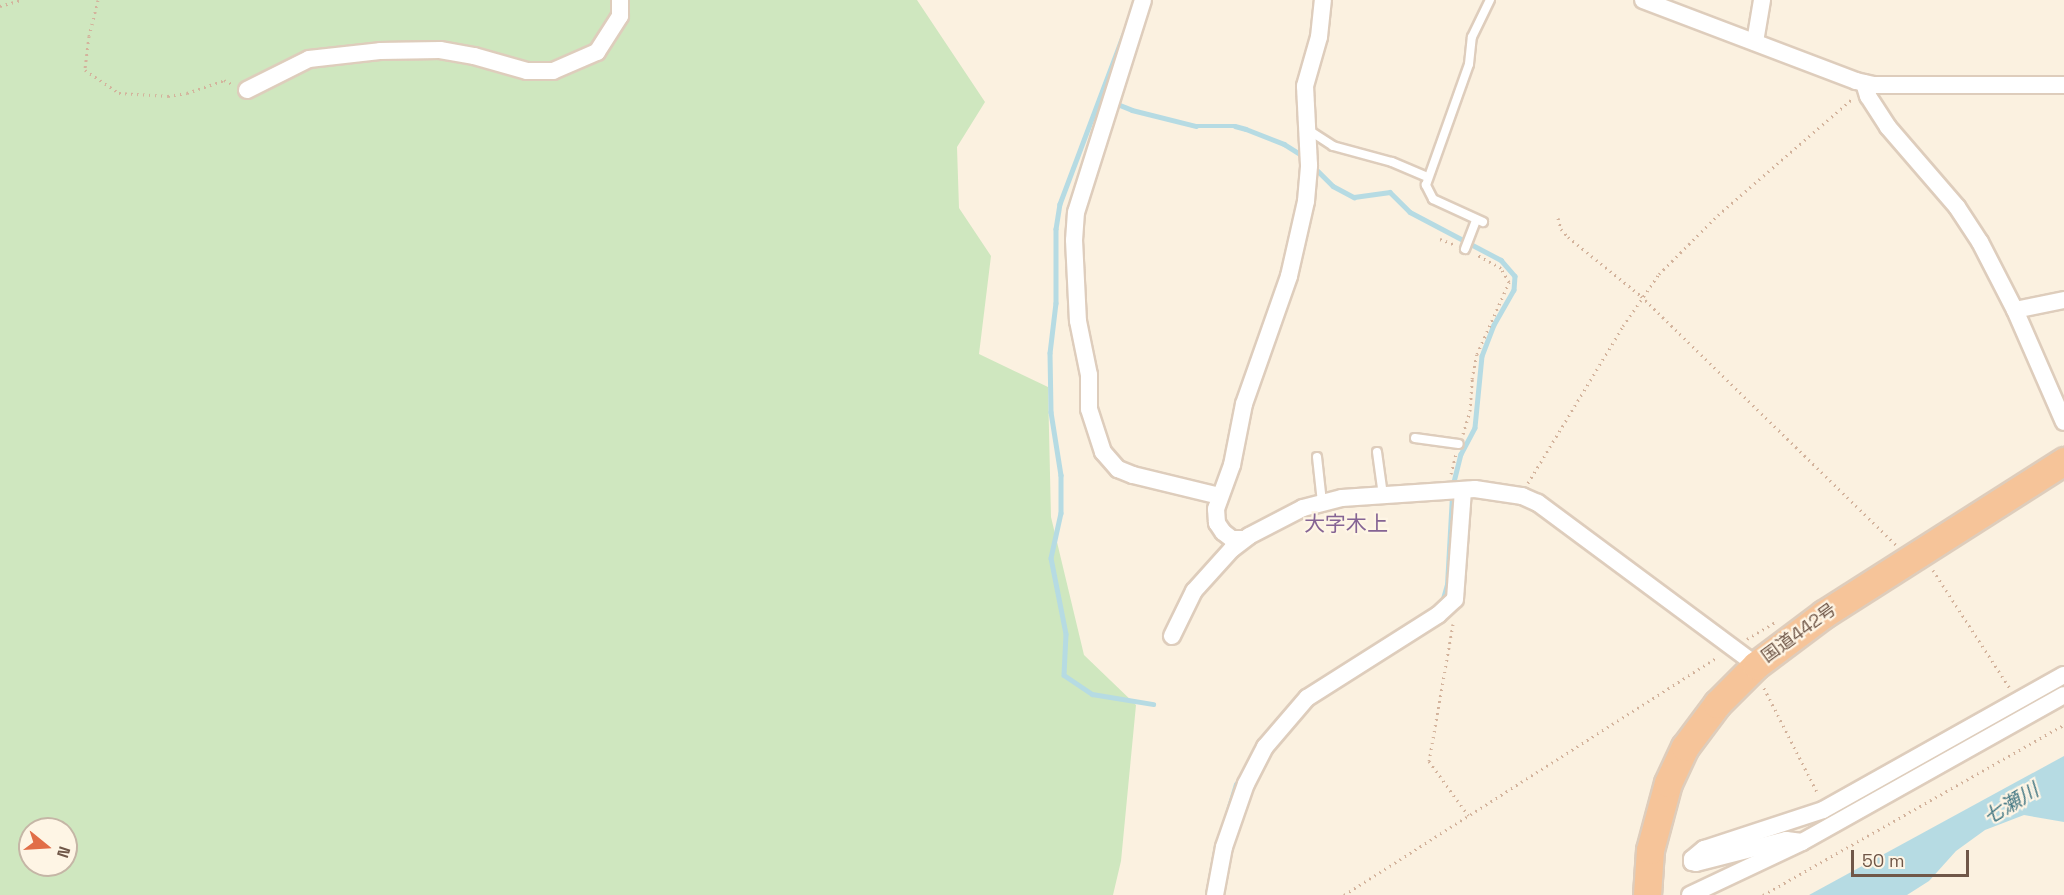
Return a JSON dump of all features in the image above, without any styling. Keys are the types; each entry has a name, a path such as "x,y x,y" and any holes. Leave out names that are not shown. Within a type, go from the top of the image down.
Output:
{"highway":[{"name":"国道442号","path":"1647,895 1654,827 1676,765 1717,704 1762,673 1824,614 2064,460"}],"street":[{"path":"247,90 309,58 380,51 440,50 474,56 527,71 553,71 597,52 620,16 620,0"},
{"path":"1143,0 1076,212 1074,240 1078,321 1089,375 1089,409 1103,452 1118,469 1133,476 1220,496"},
{"path":"1243,539 1230,538 1218,525 1216,509 1232,465 1244,404 1282,298 1296,247 1307,194 1305,86 1319,37 1323,0"},
{"path":"1643,0 1864,86 2064,85"},
{"path":"1755,42 1762,0"},
{"path":"1864,86 1888,127 1969,224 2015,310 2064,422"},
{"path":"2015,310 2064,300"},
{"path":"1215,895 1224,847 1246,784 1265,747 1307,698 1449,607 1457,592 1456,490"},
{"path":"1173,636 1197,586 1243,539 1322,502 1456,490 1522,496 1538,503 1734,647 1762,673"},
{"path":"1802,842 1779,841 1696,863 1692,862 1692,859 1704,849 1825,809 2064,675"},
{"path":"1690,895 1802,842 2064,695"}],"lane":[{"path":"1465,249 1479,221 1433,199 1427,190 1428,177 1469,64 1472,37 1490,0"},
{"path":"1306,129 1334,146 1392,162 1428,177"},
{"path":"1415,438 1459,444"},
{"path":"1377,452 1383,495"},
{"path":"1317,457 1322,502"}],"path":[{"path":"0,6 21,0"},
{"path":"98,0 89,36 85,70 120,93 168,96 187,93 224,80 247,90"},
{"path":"1522,496 1641,296 1687,244 1864,86"},
{"path":"1558,218 1561,230 1568,237 1641,296 1897,547 1888,553"},
{"path":"1440,239 1501,268 1509,282 1477,354 1469,418 1459,444 1456,490"},
{"path":"1924,576 1934,570 2018,702"},
{"path":"1457,592 1430,761 1469,816"},
{"path":"1344,895 1782,618"},
{"path":"1762,673 1763,687 1825,809"},
{"path":"1763,895 2064,724"}],"green space":[{"path":"0,0 917,0 985,102 957,147 959,208 991,256 979,354 1048,387 1051,517 1084,655 1136,705 1121,861 1113,895 0,895"}],"water":[{"name":"七瀬川","path":"2064,756 2064,822 2024,815 1985,830 1956,851 1929,881 1907,895 1809,895"}],"waterway":[{"path":"1124,34 1060,204 1056,229 1056,303 1050,353 1051,412 1061,475 1061,513 1051,558 1066,634 1064,675 1092,694 1153,704"},
{"path":"1115,103 1132,110 1196,126 1235,126 1246,129 1284,144 1303,156"},
{"path":"1313,166 1333,186 1354,197 1390,192 1410,212 1501,260 1515,276 1514,290 1494,325 1482,356 1475,428 1461,454 1453,487"},
{"path":"1442,602 1447,585 1452,495"},
{"path":"1273,725 1299,695"},
{"path":"1225,820 1236,785 1262,738"},
{"path":"1207,895 1216,845"}],"district":[{"name":"大字木上","path":"1346,524"}]}
